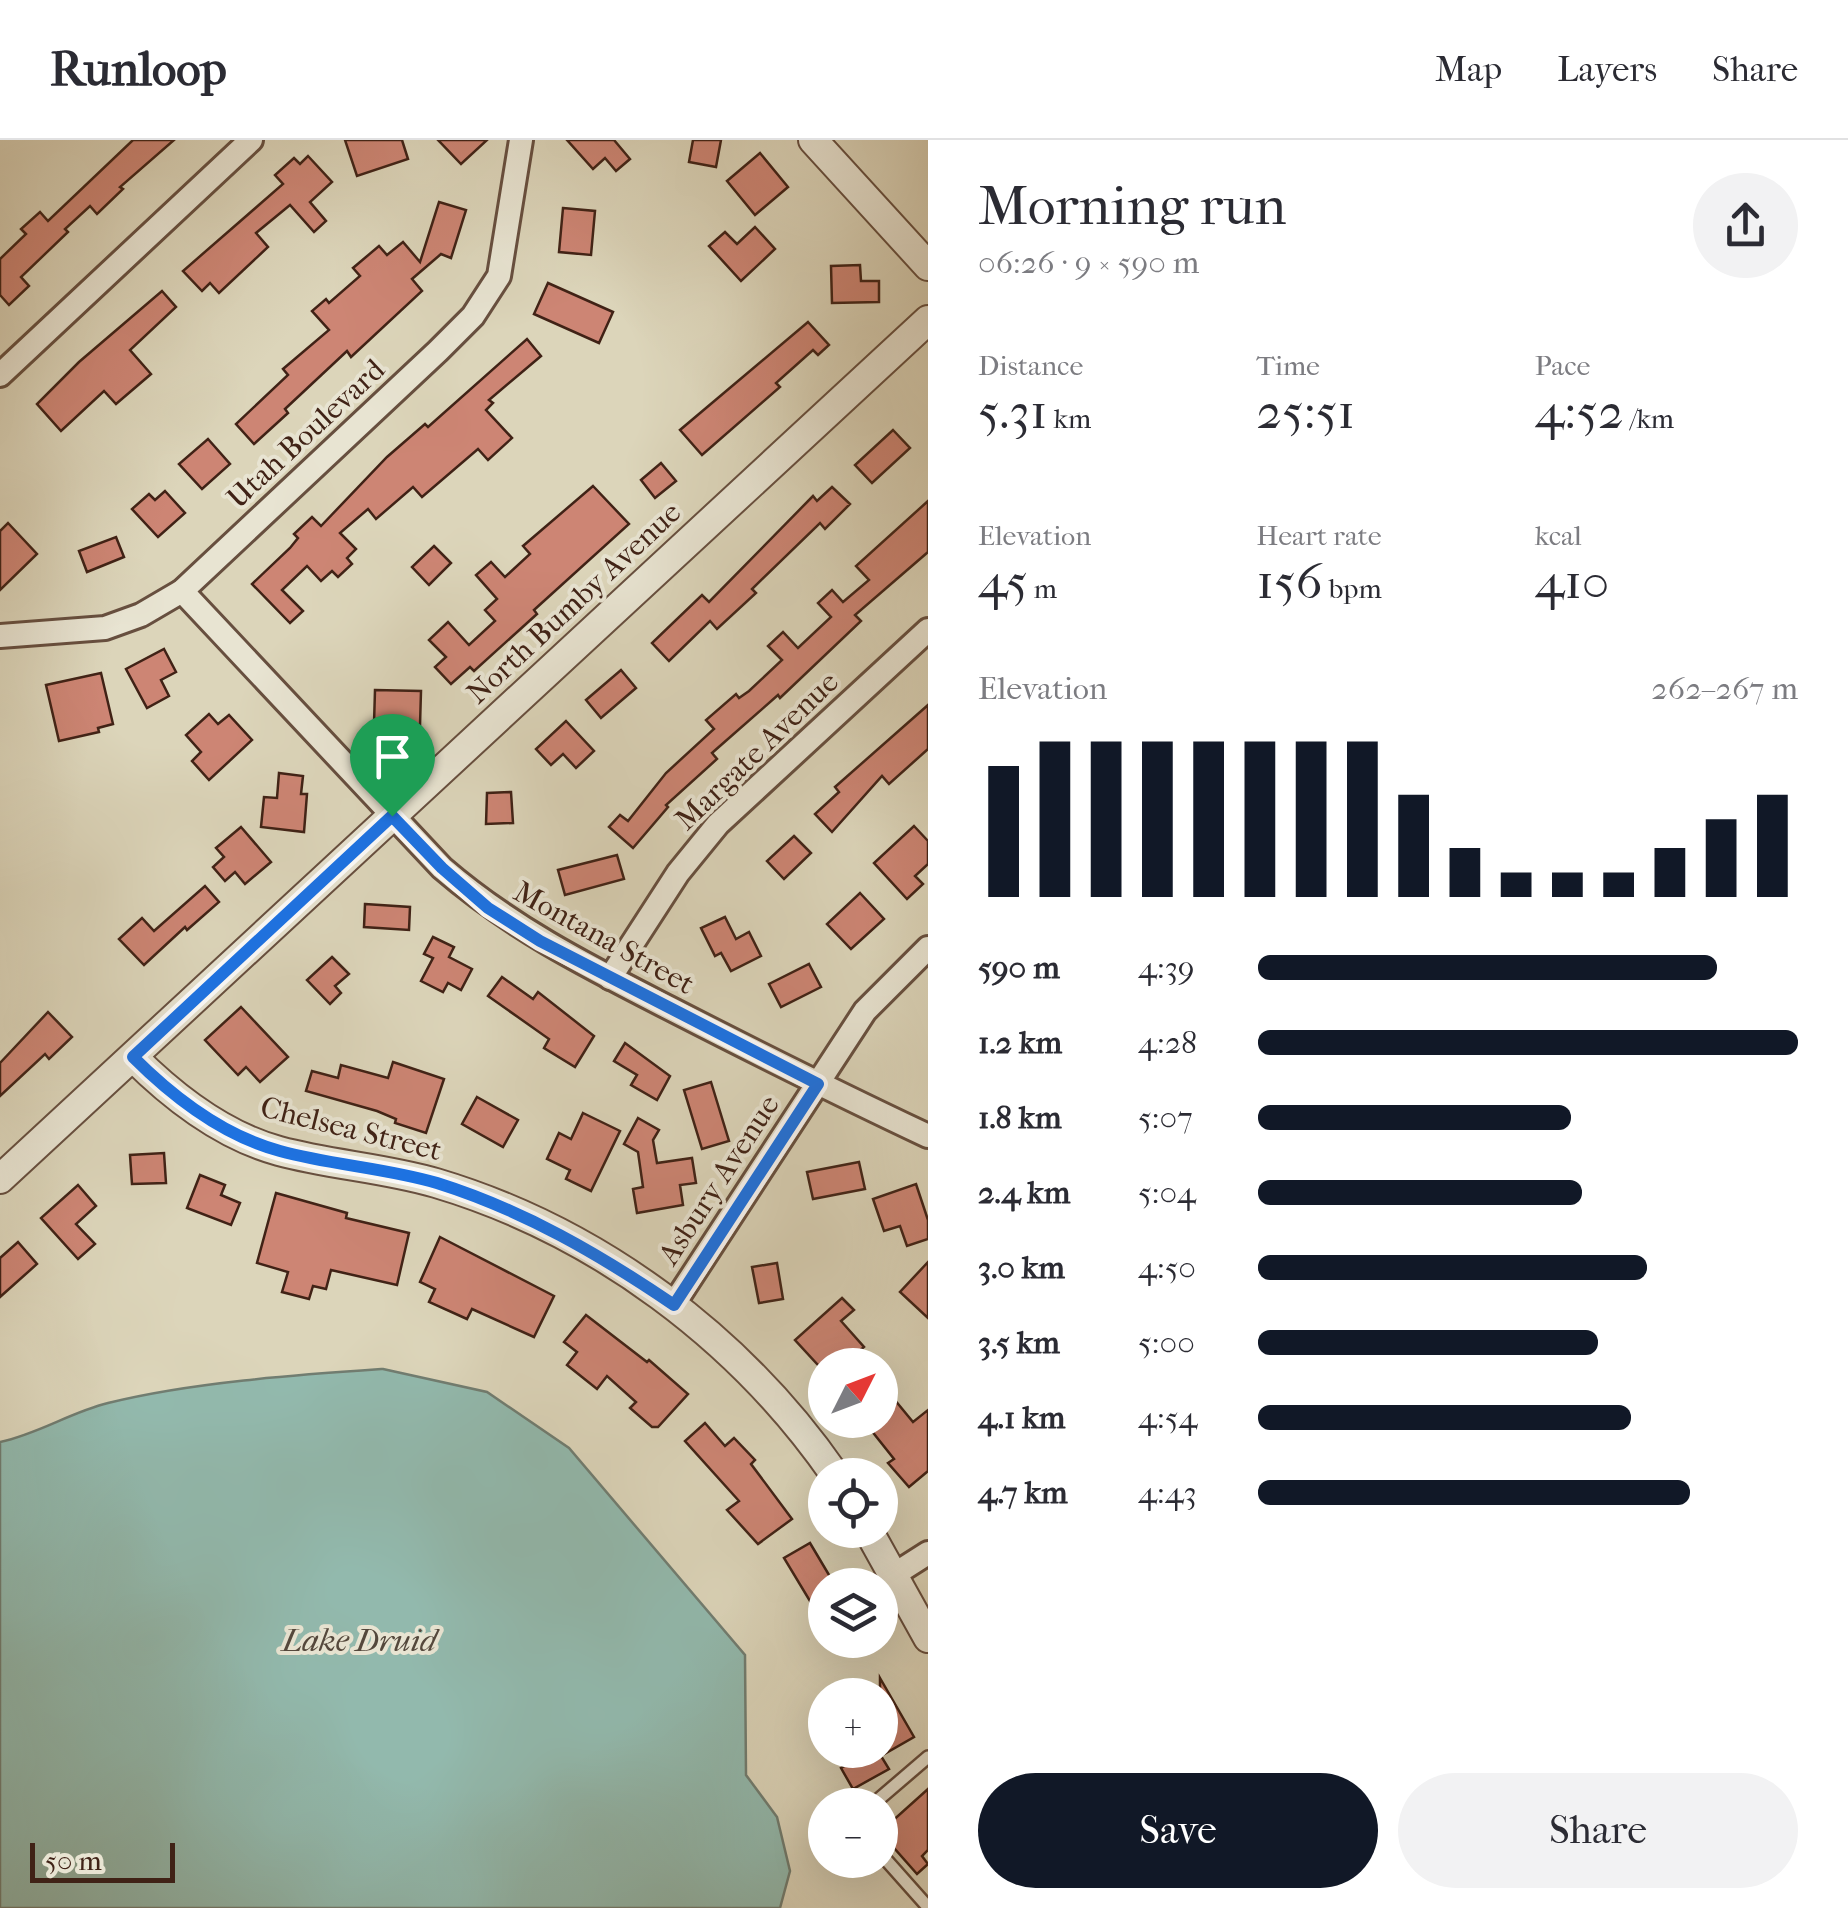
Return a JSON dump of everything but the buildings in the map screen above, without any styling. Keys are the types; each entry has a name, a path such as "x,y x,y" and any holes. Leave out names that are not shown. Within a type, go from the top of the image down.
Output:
{"street":[{"path":"0,375 251,140"},
{"name":"Utah Boulevard","path":"0,636 104,628 141,614 182,591 473,316 499,276 521,140"},
{"path":"813,140 928,266"},
{"name":"North Bumby Avenue","path":"0,1180 928,320"},
{"name":"Montana Street","path":"182,591 442,868 488,908 610,978 928,1136"},
{"name":"Margate Avenue","path":"610,978 678,873 718,824 928,630"},
{"name":"Asbury Avenue","path":"674,1305 866,1011 928,948"},
{"name":"Chelsea Street","path":"133,1057 204,1116 237,1134 277,1150 434,1182 500,1206 607,1260 674,1305 764,1385 822,1458"},
{"path":"898,1573 928,1553"},
{"path":"898,1578 928,1638"}],"lane":[{"path":"892,1788 928,1757"},
{"path":"898,1873 928,1906"}],"water":[{"name":"Lake Druid","path":"383,1369 487,1392 569,1448 745,1655 746,1775 777,1817 790,1871 780,1908 0,1908 0,1442 94,1407 141,1396 245,1380"}],"route":[{"path":"392,816 488,908 540,941 818,1084 674,1305 607,1260 500,1206 434,1182 277,1150 237,1134 204,1116 133,1057 392,816"}]}
